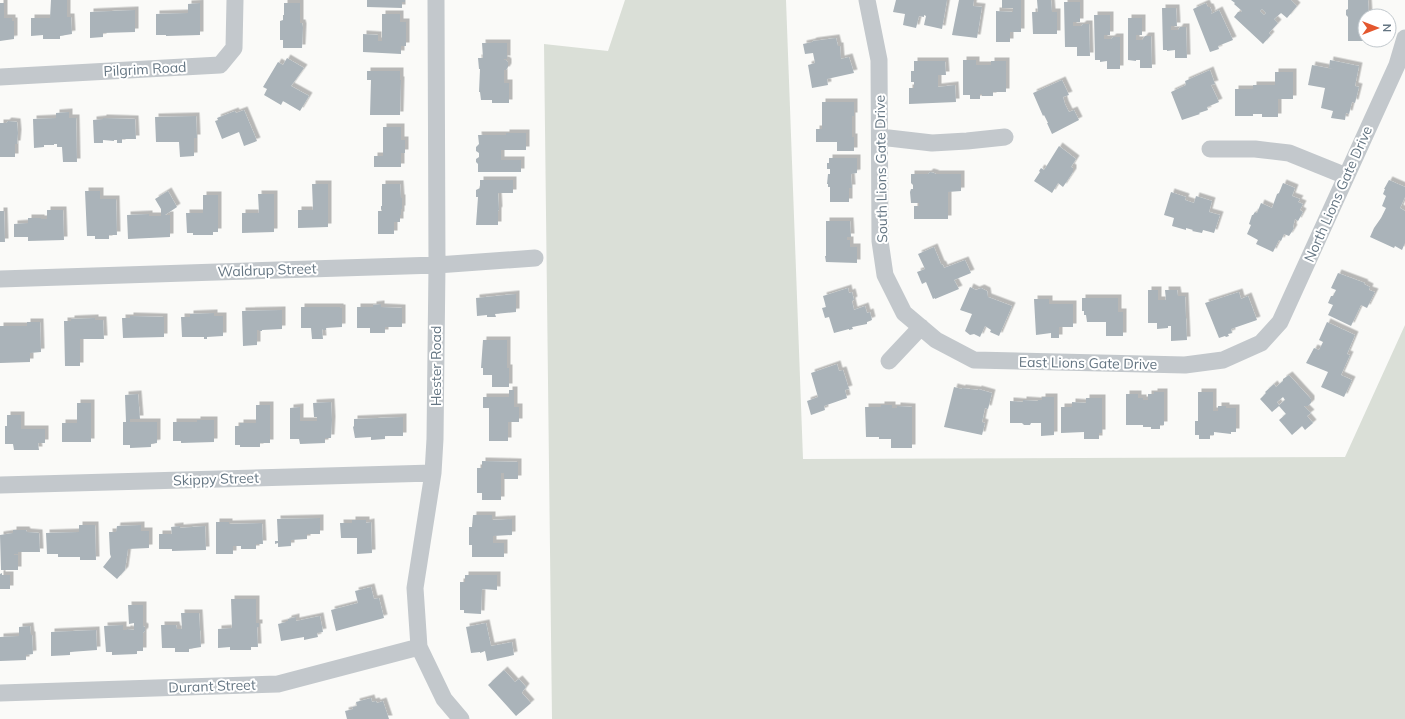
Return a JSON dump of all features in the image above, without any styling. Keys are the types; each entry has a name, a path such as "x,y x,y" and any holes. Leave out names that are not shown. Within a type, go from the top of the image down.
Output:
{"street":[{"name":"Pilgrim Road","path":"0,77 220,65 234,48 235,0"},
{"name":"Hester Road","path":"436,0 435,439 433,472 415,588 419,647 444,699 461,719"},
{"name":"South Lions Gate Drive","path":"867,0 879,60 880,241 886,275 904,313 921,327"},
{"name":"North Lions Gate Drive","path":"1261,343 1280,322 1397,65 1405,38"},
{"path":"880,137 932,143 967,142 1005,137"},
{"path":"1210,149 1255,149 1290,152 1346,176"},
{"name":"Waldrup Street","path":"0,279 436,265 535,258"},
{"path":"889,361 921,327"},
{"name":"East Lions Gate Drive","path":"921,327 936,340 974,360 1185,365 1223,360 1261,343"},
{"name":"Skippy Street","path":"0,485 433,472"},
{"name":"Durant Street","path":"0,693 278,684 419,647"}],"shaded area":[{"path":"625,0 786,0 803,459 1345,457 1405,325 1405,719 552,719 544,44 608,51"}],"building":[{"path":"51,0 67,0 67,17 71,17 72,34 60,36 60,39 43,39 43,35 31,36 31,18 50,18"},
{"path":"367,0 405,0 405,2 402,2 402,8 367,7"},
{"path":"896,0 947,0 942,29 924,25 926,16 924,15 924,17 919,16 916,28 903,25 905,14 893,12"},
{"path":"959,0 974,0 973,6 982,7 977,38 952,35"},
{"path":"1002,0 1021,0 1021,32 1010,32 1010,42 996,42 996,11 1013,12 1013,8 1002,8"},
{"path":"1037,0 1051,0 1052,12 1057,12 1057,34 1033,34 1032,12 1038,12"},
{"path":"1231,0 1291,0 1297,6 1287,18 1281,13 1274,19 1278,23 1269,33 1271,35 1263,44 1234,17 1238,12 1242,11 1234,4 1235,3","holes":["1262,9 1266,13 1264,15 1260,11"]},
{"path":"1348,0 1368,0 1368,8 1357,8 1357,41 1348,41 1348,17 1346,15 1346,10 1348,9"},
{"path":"1064,2 1080,2 1080,22 1073,22 1073,26 1089,24 1090,56 1077,56 1077,47 1065,47"},
{"path":"0,3 4,3 4,18 12,18 12,21 14,21 14,39 0,41"},
{"path":"200,3 200,35 156,35 156,14 188,13 188,4"},
{"path":"284,3 300,3 300,23 302,23 303,27 302,48 283,48 283,40 280,40 280,21 283,20"},
{"path":"1206,3 1208,7 1210,7 1212,12 1211,14 1219,10 1233,40 1218,46 1219,49 1210,52 1193,9"},
{"path":"1162,8 1176,8 1177,26 1171,26 1171,30 1178,30 1180,27 1186,27 1187,58 1175,58 1175,50 1163,50"},
{"path":"135,10 135,32 103,33 103,37 90,38 90,12"},
{"path":"382,14 400,14 400,22 406,22 406,46 401,46 401,54 363,52 363,34 378,35 378,41 382,41"},
{"path":"1094,15 1110,15 1110,35 1104,35 1104,39 1120,37 1120,69 1107,69 1107,61 1100,62 1100,60 1095,60"},
{"path":"1128,18 1142,18 1142,35 1136,35 1136,40 1142,40 1145,36 1151,36 1152,68 1140,68 1140,60 1128,60"},
{"path":"836,38 838,46 840,46 841,59 849,57 854,73 827,79 828,85 812,88 808,65 815,63 813,53 805,54 803,44"},
{"path":"482,43 507,43 507,59 504,60 508,62 508,67 504,70 504,83 509,83 509,103 492,103 492,100 481,100 479,92 480,69 478,58 483,58"},
{"path":"287,58 304,68 291,86 309,96 300,111 283,101 281,105 264,95 267,89 263,87 278,62 283,65"},
{"path":"963,60 976,60 976,65 991,65 991,61 1006,61 1006,92 993,92 993,96 982,96 982,94 980,94 980,99 970,99 970,95 963,95"},
{"path":"1330,60 1359,66 1355,86 1359,87 1355,103 1352,102 1349,114 1346,113 1345,120 1331,118 1333,111 1321,108 1325,88 1308,85 1312,65 1333,69 1329,68"},
{"path":"914,61 945,61 946,75 938,75 938,87 955,85 956,102 909,104 909,88 914,88 914,82 911,82 911,71 914,71"},
{"path":"1210,70 1215,84 1211,85 1219,102 1207,107 1208,110 1199,113 1200,114 1182,120 1171,92 1186,85 1185,81"},
{"path":"367,71 400,71 400,115 370,115 371,80 367,80"},
{"path":"1275,72 1293,72 1293,99 1278,99 1278,117 1262,117 1262,114 1253,114 1253,116 1235,116 1235,89 1253,89 1253,85 1275,85"},
{"path":"1062,80 1069,95 1063,97 1065,104 1069,112 1074,110 1079,120 1052,134 1033,93"},
{"path":"822,102 854,102 852,137 854,137 854,151 837,151 837,142 816,142 816,129 822,129"},
{"path":"244,110 257,141 244,146 239,132 222,139 215,121 218,120 217,118 235,111 236,113"},
{"path":"69,112 69,118 76,118 77,162 63,162 62,147 57,147 57,144 44,145 44,147 34,148 33,119 56,118 56,113"},
{"path":"196,116 197,138 194,138 194,156 180,157 179,142 156,142 155,117"},
{"path":"103,118 135,119 136,139 122,139 122,143 117,143 117,140 103,140 103,143 94,143 93,120"},
{"path":"8,121 17,122 18,133 17,144 15,144 15,157 0,157 0,123 6,123"},
{"path":"383,127 401,127 401,140 405,140 405,153 401,153 401,167 374,167 374,156 383,156"},
{"path":"506,133 526,133 526,150 501,150 501,160 521,160 521,172 478,172 478,164 476,159 479,157 479,153 476,151 476,147 479,144 478,135 506,135"},
{"path":"1059,146 1076,159 1071,167 1073,168 1073,172 1063,187 1058,183 1052,193 1034,181 1041,168 1044,170"},
{"path":"829,158 857,158 857,173 851,174 852,188 849,188 849,202 830,202 830,187 828,187 827,184 828,174 830,174 830,169 827,169"},
{"path":"930,172 936,174 961,174 961,191 948,192 948,219 914,219 914,206 919,206 919,203 911,203 910,192 911,189 913,189 913,185 911,183 911,174 928,174"},
{"path":"480,180 513,180 513,193 498,193 498,225 476,225 478,197 476,197 476,190 480,188"},
{"path":"1389,180 1405,187 1405,197 1400,208 1405,211 1405,243 1402,250 1370,237 1386,208 1382,206 1386,196 1383,194"},
{"path":"1283,183 1295,188 1292,196 1300,199 1298,202 1303,204 1300,210 1303,212 1298,221 1295,219 1294,228 1289,236 1284,234 1273,252 1256,244 1258,240 1247,234 1251,225 1249,224 1252,215 1255,212 1257,213 1261,203 1272,208"},
{"path":"312,184 328,184 328,227 298,228 298,210 313,210"},
{"path":"382,184 400,184 402,209 400,222 394,222 394,234 378,234 378,211 382,211"},
{"path":"85,191 100,191 100,199 116,199 117,235 109,235 109,239 95,239 95,236 87,236"},
{"path":"168,191 177,207 165,215 170,215 170,237 128,239 127,215 149,214 149,216 161,216 161,209 155,199"},
{"path":"1171,192 1186,197 1185,200 1194,203 1196,196 1212,201 1209,212 1220,215 1214,233 1203,230 1202,233 1186,228 1186,230 1172,226 1174,218 1164,215"},
{"path":"258,194 274,194 274,232 242,233 242,213 259,213"},
{"path":"203,195 218,195 218,232 213,232 213,235 193,235 193,233 187,233 186,213 203,213"},
{"path":"47,210 63,210 64,240 28,241 28,237 14,237 14,224 28,223 28,218 47,219"},
{"path":"0,211 4,211 5,242 0,242"},
{"path":"826,221 850,221 851,237 847,237 847,240 850,240 850,247 857,247 857,263 826,262"},
{"path":"934,247 944,268 965,260 971,273 954,280 959,289 933,299 926,282 922,284 917,272 925,269 918,254"},
{"path":"1338,273 1365,283 1364,284 1370,287 1369,290 1375,292 1367,308 1361,305 1351,326 1328,315 1333,305 1328,303 1336,290 1331,288"},
{"path":"970,287 976,290 981,288 987,291 988,297 1012,306 999,336 990,332 991,330 985,326 980,337 974,334 970,335 965,331 972,314 960,310"},
{"path":"848,288 849,293 852,292 854,310 865,306 867,313 870,312 872,320 867,322 867,324 852,327 853,329 834,333 829,317 825,318 822,308 826,307 823,296"},
{"path":"1148,290 1158,290 1158,300 1166,300 1165,290 1177,290 1178,296 1185,296 1187,340 1171,341 1171,326 1168,326 1168,328 1157,329 1157,323 1148,323"},
{"path":"1239,292 1241,299 1248,296 1257,320 1231,329 1232,333 1228,334 1229,336 1219,338 1205,303"},
{"path":"516,294 516,312 495,314 496,317 487,317 487,315 477,316 476,298"},
{"path":"1082,298 1118,298 1118,312 1123,312 1123,336 1106,336 1106,322 1087,322 1086,315 1084,315 1084,311 1082,311"},
{"path":"1034,299 1049,299 1049,304 1073,304 1073,327 1059,327 1059,338 1051,338 1051,333 1036,335"},
{"path":"381,304 381,307 402,308 402,327 385,327 385,333 370,333 370,328 357,328 357,307 373,307 373,305"},
{"path":"301,307 340,307 342,308 342,327 326,328 326,330 322,329 323,339 312,339 311,328 301,328"},
{"path":"282,310 282,329 257,330 257,345 243,346 242,311"},
{"path":"214,313 214,316 223,316 223,336 207,337 207,339 204,339 204,337 182,337 181,317 190,317 190,314"},
{"path":"130,316 164,317 164,337 123,338 122,318 130,318"},
{"path":"95,318 95,320 103,320 104,339 80,339 80,366 65,366 64,321 71,321 71,319"},
{"path":"27,322 40,322 41,352 30,353 30,362 0,363 0,326 27,326"},
{"path":"1327,322 1355,335 1347,354 1350,355 1341,375 1352,380 1344,397 1321,387 1328,372 1306,363 1314,348 1319,350 1323,342 1319,340"},
{"path":"483,340 507,340 509,387 492,387 492,375 483,375 483,368 481,368"},
{"path":"837,364 839,371 843,370 849,389 845,390 847,398 824,406 825,410 811,415 807,401 818,397 811,373"},
{"path":"1289,375 1311,399 1311,403 1308,406 1304,406 1311,413 1307,416 1313,423 1305,430 1302,426 1292,435 1279,420 1286,414 1279,406 1272,412 1260,399 1274,384 1276,387 1283,381 1283,379","holes":["1283,397 1285,400 1279,405 1277,402"]},
{"path":"954,387 962,389 978,389 992,393 988,409 985,408 982,422 985,423 982,435 944,427"},
{"path":"509,390 514,390 514,407 519,407 519,422 508,422 508,441 489,441 489,408 483,408 483,397 509,397"},
{"path":"1154,392 1164,392 1164,425 1160,425 1160,429 1151,429 1151,427 1143,427 1143,425 1126,425 1126,394 1138,394 1138,398 1148,400 1148,394 1154,394"},
{"path":"1198,392 1213,392 1213,411 1218,411 1218,406 1236,408 1236,432 1231,432 1231,434 1214,432 1214,435 1210,435 1210,439 1199,439 1199,435 1195,435 1195,421 1198,421"},
{"path":"138,394 140,419 130,419 130,422 157,422 157,443 151,444 151,447 130,448 130,445 123,445 123,422 126,422 125,395"},
{"path":"1042,397 1054,397 1054,435 1041,436 1041,423 1024,425 1022,423 1010,423 1010,401 1038,401 1042,400"},
{"path":"1086,398 1102,398 1102,433 1099,433 1099,439 1084,439 1084,432 1061,433 1061,407 1072,407 1072,402 1086,403"},
{"path":"331,402 331,438 325,438 325,443 300,444 299,439 290,439 290,408 300,407 300,421 317,421 317,417 314,417 313,403"},
{"path":"77,403 91,403 91,442 62,442 62,423 77,423"},
{"path":"256,405 270,405 270,443 260,443 260,447 240,447 240,445 235,445 235,426 240,426 240,423 256,423"},
{"path":"881,405 892,405 892,408 897,408 897,406 912,407 912,448 891,448 891,439 866,437 865,407 881,407"},
{"path":"7,415 21,415 21,429 45,429 45,443 38,443 39,450 14,450 13,444 5,444 5,426 7,426"},
{"path":"403,417 403,436 385,436 385,439 371,440 371,437 355,438 353,427 354,419"},
{"path":"197,420 214,420 214,442 181,443 181,441 173,441 173,422 197,422"},
{"path":"482,461 518,462 518,479 504,479 504,473 501,473 501,500 482,500 482,493 477,493 477,468 482,468"},
{"path":"473,515 492,515 492,520 512,519 512,535 493,536 493,543 504,543 504,557 472,557 472,545 469,545 469,527 472,527"},
{"path":"320,518 320,534 307,534 307,539 291,540 291,546 278,547 278,543 275,544 275,541 278,541 277,519"},
{"path":"352,520 366,520 366,523 371,522 372,553 357,554 357,538 341,538 340,523 352,523"},
{"path":"216,522 229,522 229,524 262,523 263,544 256,544 256,549 241,549 241,546 233,546 233,554 216,554"},
{"path":"79,525 95,525 96,560 80,560 80,557 58,557 58,554 47,554 46,533 79,532"},
{"path":"141,525 141,531 149,531 149,548 128,549 125,570 117,579 103,567 111,557 109,532 116,532 117,526"},
{"path":"180,526 180,528 205,526 206,550 172,551 172,549 159,549 159,534 172,534 171,527"},
{"path":"13,530 26,530 27,532 39,533 40,552 18,552 18,554 14,555 18,555 18,570 1,570 0,535 13,533"},
{"path":"2,573 2,575 10,575 10,589 0,589 0,574"},
{"path":"465,575 497,575 497,590 482,589 481,614 464,613 464,610 460,610 460,582 465,582"},
{"path":"371,587 374,599 379,598 384,618 336,631 331,610 358,603 355,591"},
{"path":"231,599 256,599 256,623 259,623 259,627 257,627 258,647 251,647 251,650 230,650 230,647 218,648 218,629 232,628"},
{"path":"128,605 143,605 143,626 145,627 145,631 143,633 143,651 137,651 137,654 112,655 112,652 106,652 104,626 123,625 123,630 134,630 134,623 129,624"},
{"path":"181,613 199,613 201,647 189,649 189,652 175,652 175,648 162,648 161,625 176,625 177,629 182,629"},
{"path":"320,616 323,632 317,633 318,637 304,640 304,637 281,641 278,624 296,617 296,621"},
{"path":"486,623 491,646 512,642 514,655 487,661 485,651 480,653 471,653 466,627"},
{"path":"30,626 33,654 26,655 26,660 0,661 0,637 19,636 19,627"},
{"path":"96,630 97,650 70,652 70,655 51,656 51,632"},
{"path":"504,670 515,682 519,679 526,687 522,693 531,703 516,716 488,685"},
{"path":"371,698 372,702 376,701 377,703 383,701 389,719 347,719 345,711 353,709 352,707 357,706 356,702"}]}
